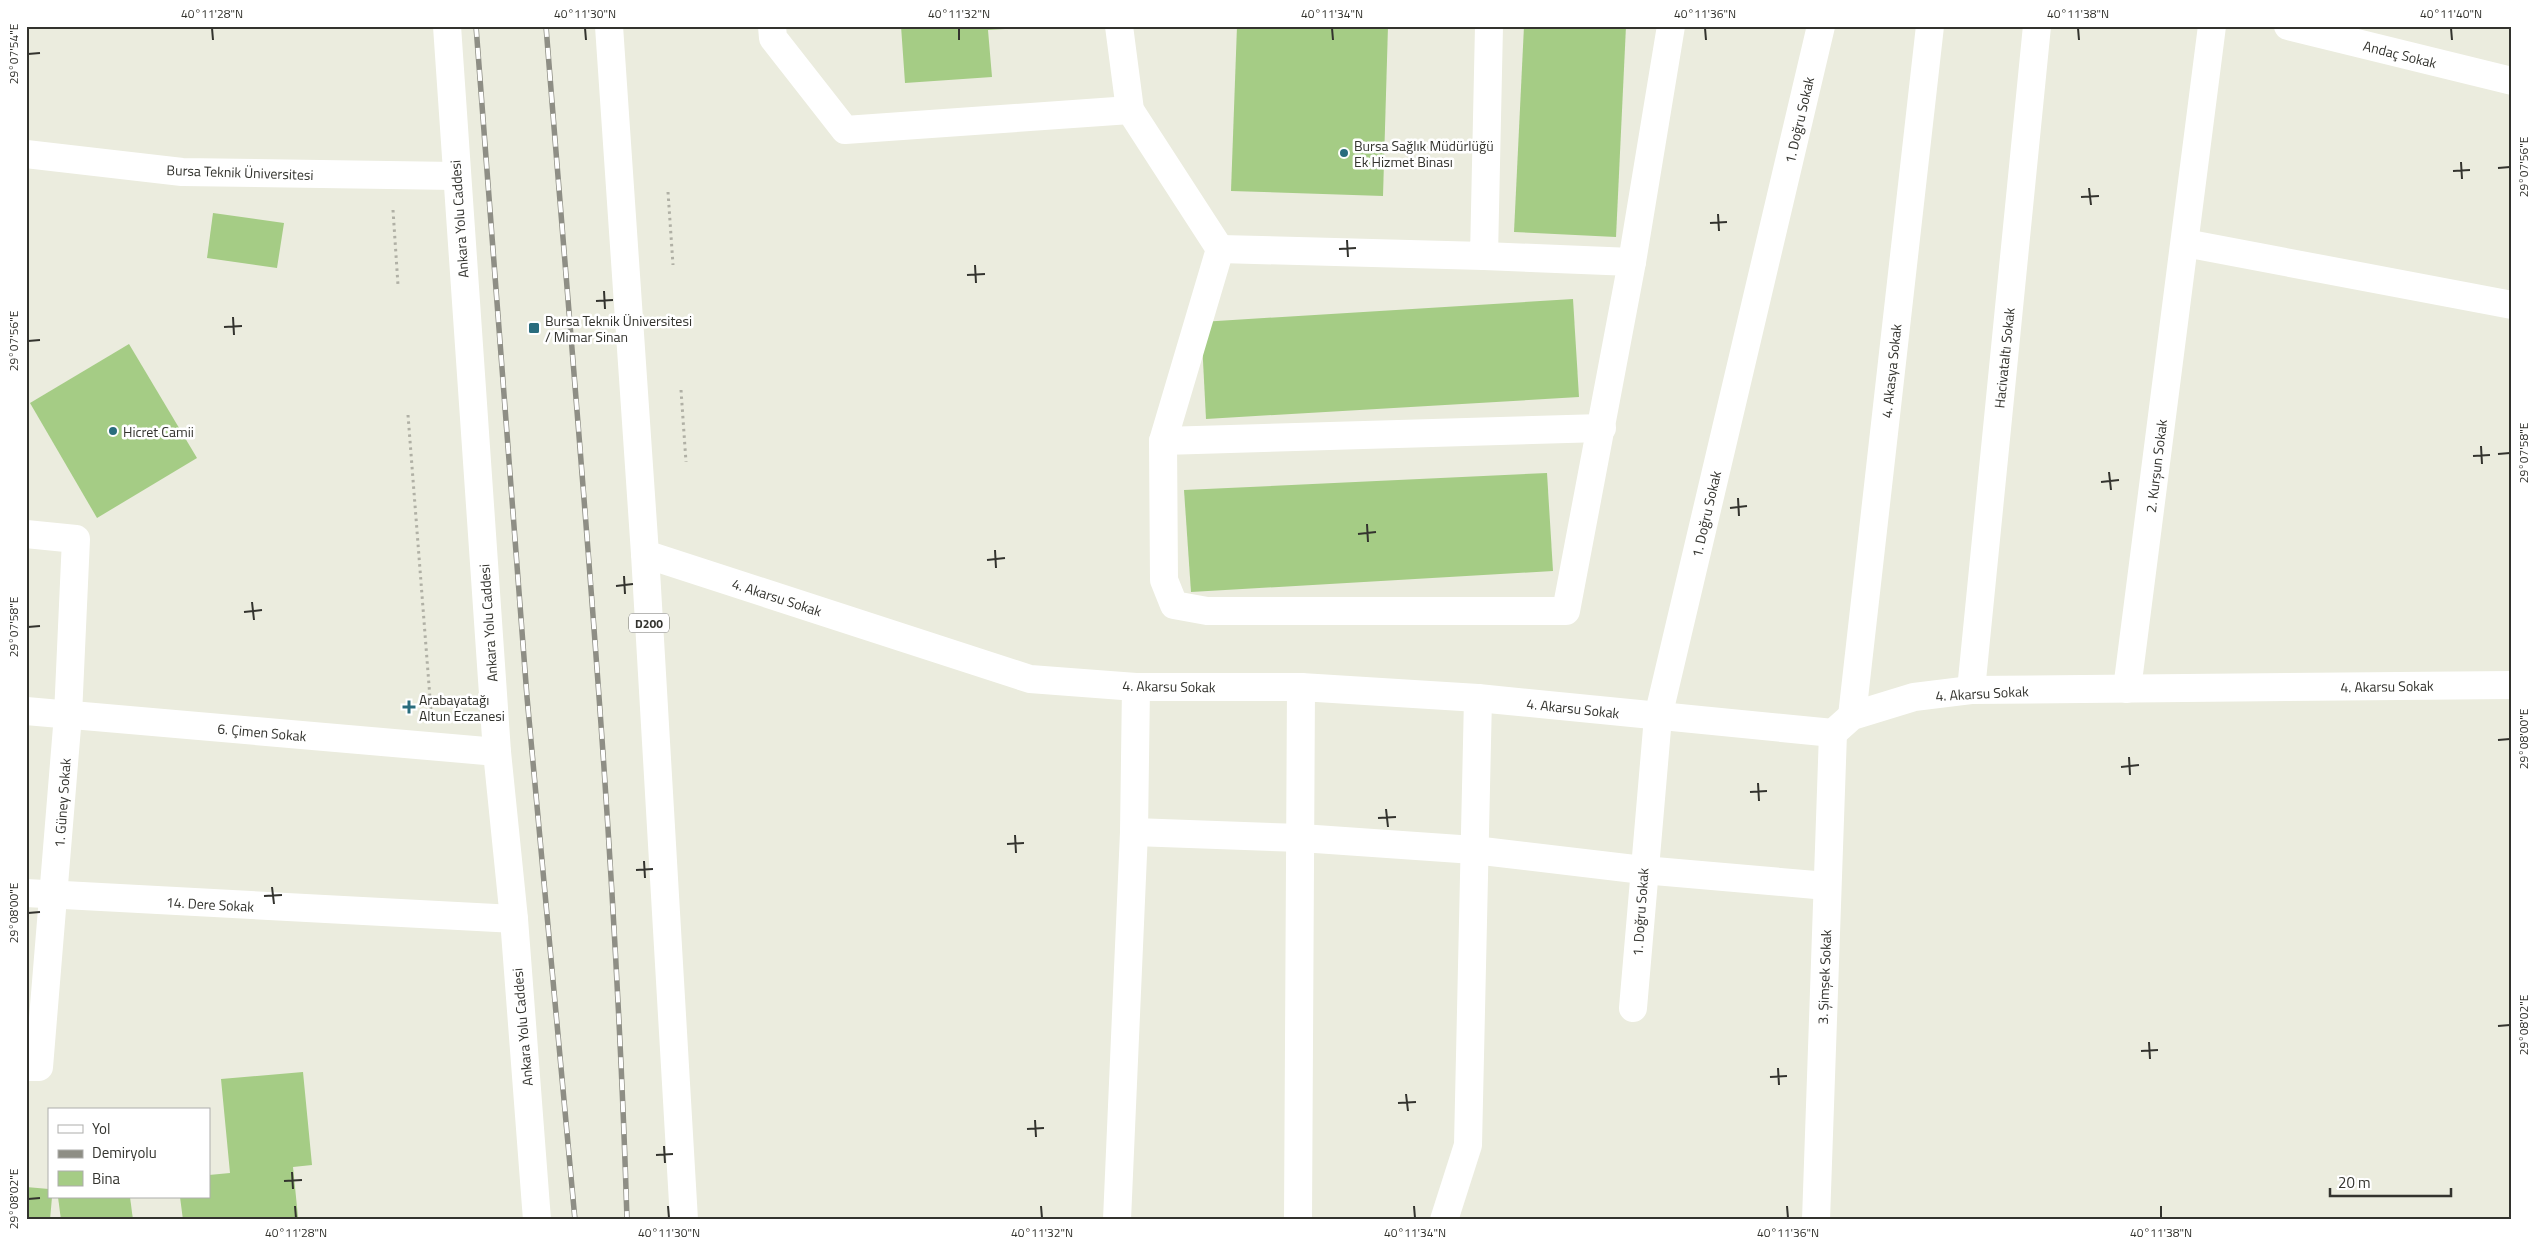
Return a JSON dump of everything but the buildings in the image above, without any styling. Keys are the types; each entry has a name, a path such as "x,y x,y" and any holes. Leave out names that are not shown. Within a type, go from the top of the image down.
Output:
{"main road":[{"name":"Ankara Yolu Caddesi","path":"446,26 497,752 514,919 538,1220"},
{"name":"D200","path":"608,26 645,554 684,1220"},
{"path":"772,26 773,38 845,130 1130,110"},
{"path":"1119,26 1130,110 1220,249 1163,441 1164,580 1174,605 1207,611 1566,611 1632,262 1671,26"},
{"path":"1484,256 1490,26"},
{"name":"1. Doğru Sokak","path":"1633,1008 1643,870 1658,717 1821,26"},
{"name":"4. Akasya Sokak","path":"1842,724 1930,26"},
{"name":"Hacivataltı Sokak","path":"1972,690 2037,26"},
{"name":"2. Kurşun Sokak","path":"2127,689 2212,26"},
{"name":"Andaç Sokak","path":"2288,26 2512,81"},
{"name":"Bursa Teknik Üniversitesi","path":"26,154 182,172 456,176"},
{"path":"2185,243 2512,304"},
{"path":"1220,249 1632,262"},
{"path":"1163,441 1602,428"},
{"name":"1. Güney Sokak","path":"26,534 76,539 68,715 55,896 33,1068"},
{"name":"4. Akarsu Sokak","path":"645,554 1030,679 1136,687 1301,687 1478,698 1658,717 1842,724 1914,697 1972,690 2512,685"},
{"path":"1117,1220 1134,832 1136,687"},
{"path":"1298,1220 1301,687"},
{"path":"1444,1220 1468,1145 1478,698"},
{"name":"6. Çimen Sokak","path":"26,712 497,752"},
{"name":"3. Şimşek Sokak","path":"1816,1220 1827,886 1842,724"},
{"path":"1134,832 1301,838 1474,850 1643,870 1827,886"},
{"name":"14. Dere Sokak","path":"26,893 514,919"}],"path":[{"path":"668,192 673,265"},
{"path":"393,212 398,285"},
{"path":"681,390 686,462"},
{"path":"408,415 434,746"}],"railway":[{"path":"476,26 527,697 575,1220"},
{"path":"546,26 594,623 614,921 627,1220"}],"place":[{"name":"Bursa Sağlık Müdürlüğü Ek Hizmet Binası","path":"1344,153"},
{"name":"Bursa Teknik Üniversitesi / Mimar Sinan","path":"534,328"},
{"name":"Hicret Camii","path":"113,431"},
{"name":"Arabayatağı Altun Eczanesi","path":"409,707"}]}
